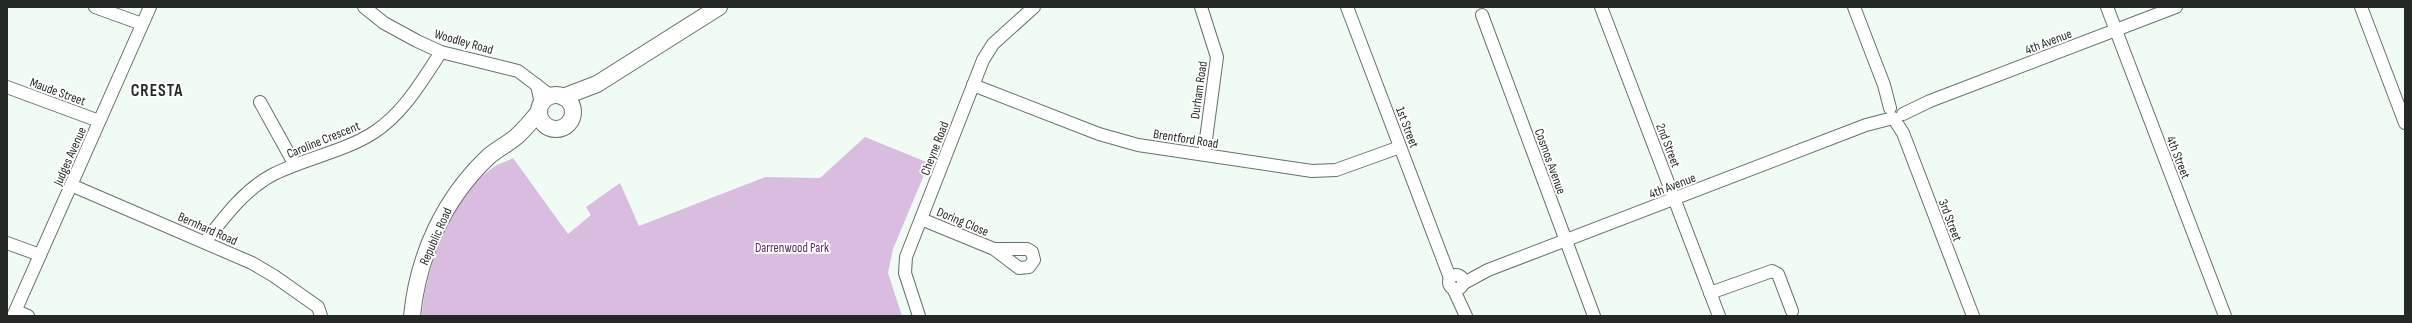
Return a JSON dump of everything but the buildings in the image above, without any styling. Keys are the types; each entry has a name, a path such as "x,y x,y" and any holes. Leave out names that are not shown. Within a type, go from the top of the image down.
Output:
{"main road":[{"name":"Republic Road","path":"412,316 415,285 426,252 440,219 474,172 488,157 517,136 548,102 597,84 719,7"},
{"name":"Republic Road","path":"572,113 597,84"},
{"path":"548,102 571,104 572,113 569,123 563,128 557,129 548,127 540,120 548,102"},
{"name":"Republic Road","path":"517,136 548,127"}],"street":[{"path":"94,7 142,24"},
{"name":"Judges Avenue","path":"14,313 150,7"},
{"name":"Woodley Road","path":"364,7 400,32 441,52 518,71 538,85 548,102"},
{"name":"Cheyne Road","path":"919,316 908,283 905,266 906,257 973,85 989,49 1034,7"},
{"name":"Durham Road","path":"1201,7 1217,57 1204,154"},
{"name":"1st Street","path":"1348,7 1443,257 1458,281 1465,313"},
{"name":"2nd Street","path":"1601,7 1719,316"},
{"name":"3rd Street","path":"1854,7 1896,112 1903,134 1973,316"},
{"name":"4th Street","path":"2107,7 2225,316"},
{"name":"4th Avenue","path":"1458,281 1675,199 1896,112 1930,101 2176,7"},
{"path":"2361,7 2405,123"},
{"name":"Cosmos Avenue","path":"1482,15 1594,316"},
{"name":"Caroline Crescent","path":"205,242 235,204 247,193 270,177 295,165 357,142 383,125 411,96 441,52"},
{"name":"Brentford Road","path":"973,85 1112,139 1312,171 1330,172 1400,146"},
{"name":"Maude Street","path":"7,87 99,121"},
{"path":"260,102 295,165"},
{"name":"Bernhard Road","path":"71,185 205,242 274,276 318,307 321,316"},
{"name":"Doring Close","path":"921,219 994,249"},
{"path":"7,243 40,255"},
{"path":"1710,293 1772,271 1778,274 1792,311"},
{"path":"14,313 28,316"}],"green space":[{"name":"Darrenwood Park","path":"865,137 929,163 893,249 888,273 902,316 422,316 428,277 452,216 477,182 493,167 513,158 568,234 591,215 586,207 620,183 639,226 765,177 820,178"}],"district":[{"name":"CRESTA","path":"157,90"}]}
